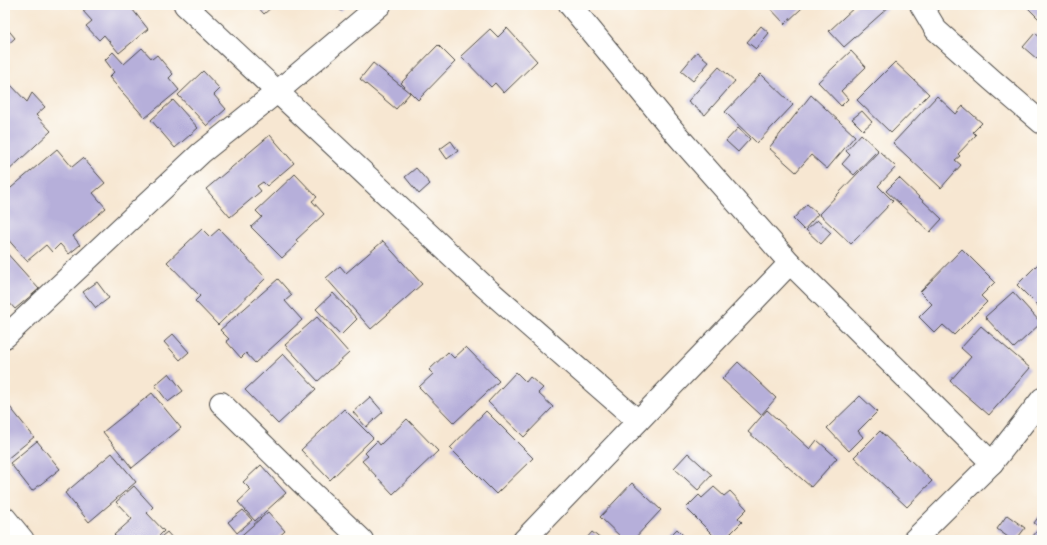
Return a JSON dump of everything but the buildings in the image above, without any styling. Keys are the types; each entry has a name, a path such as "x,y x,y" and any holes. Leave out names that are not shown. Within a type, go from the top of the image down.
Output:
{"street":[{"path":"185,5 485,287 638,421"},
{"path":"5,337 201,153 277,92 380,5"},
{"path":"570,5 676,135 790,264 992,463"},
{"path":"921,5 936,30 1042,123"},
{"path":"524,540 790,264"},
{"path":"914,540 992,463 1042,399"},
{"path":"221,403 362,540"},
{"path":"5,518 23,540"}]}
